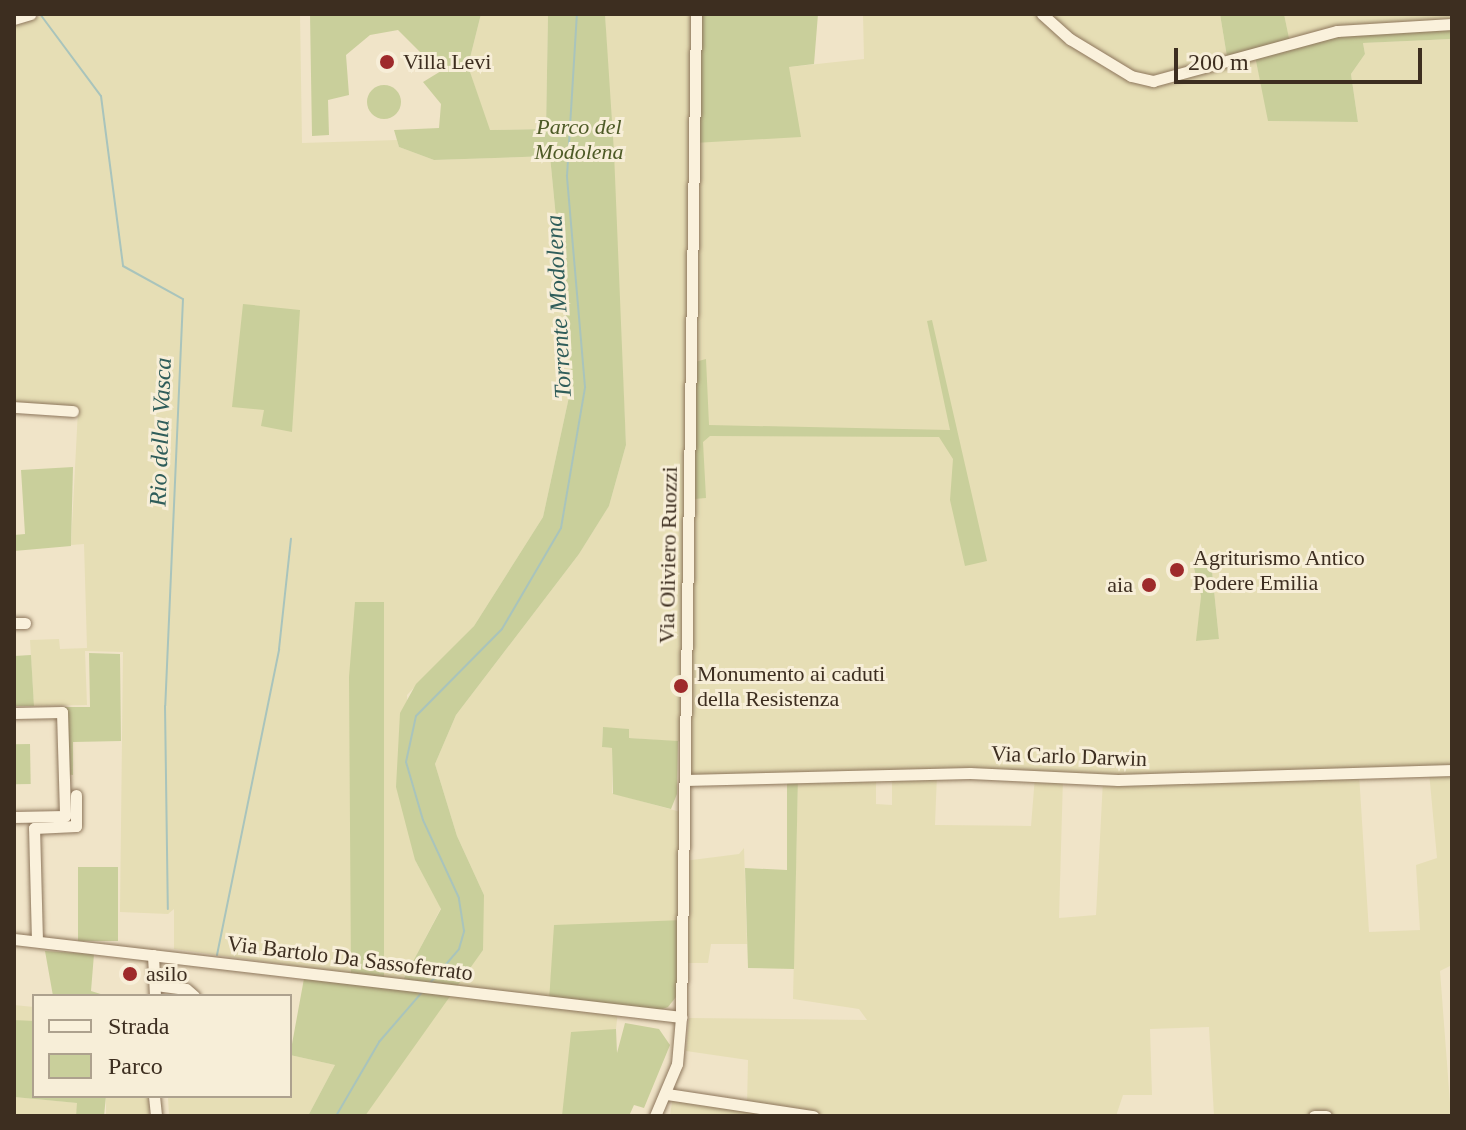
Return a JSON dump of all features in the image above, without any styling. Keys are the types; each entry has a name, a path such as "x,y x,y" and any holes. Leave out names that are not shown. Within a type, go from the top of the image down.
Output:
{"street":[{"path":"14,19 30,14"},
{"name":"Via Oliviero Ruozzi","path":"655,1116 667,1094 677,1064 681,1017 696,14"},
{"path":"1042,14 1070,39 1131,76 1153,81 1337,31 1452,24"},
{"path":"14,407 73,411"},
{"path":"14,713 62,712 65,816 14,817"},
{"name":"Via Carlo Darwin","path":"685,780 970,773 1118,780 1452,770"},
{"path":"37,941 34,828 76,826 76,795"},
{"name":"Via Bartolo Da Sassoferrato","path":"14,939 681,1017"},
{"path":"153,955 156,990 186,989 192,994"},
{"path":"667,1094 813,1116"},
{"path":"1314,1116 1326,1116"}],"shaded area":[{"path":"46,14 300,14 302,143 397,140 399,147 434,160 550,156 572,383 543,517 474,626 407,695 415,860 441,908 403,981 174,949 174,909 168,914 120,912 123,652 85,651 87,705 34,706 30,640 59,639 60,649 87,648 84,544 71,545 78,410 14,404 14,26"},
{"path":"481,14 548,14 546,129 489,130 468,66"},
{"path":"605,14 696,14 789,67 864,59 863,14 1220,14 1228,63 1255,56 1269,121 1358,122 1351,74 1365,54 1363,43 1452,39 1452,965 1440,971 1451,1116 1214,1116 1209,1027 1150,1029 1152,1095 1123,1095 1116,1116 670,1116 673,1095 747,1106 748,1060 686,1051 689,1018 867,1020 859,1009 793,999 798,777 685,780 685,742 629,738 628,729 603,728 602,747 612,748 612,793 684,813 684,861 739,854 744,848 747,944 711,944 708,963 682,963 618,1010 616,1029 591,1033 566,1116 365,1116 484,895 457,836 435,764 456,715 579,554 609,506 626,445","holes":["1211,561 1219,639 1197,641 1201,596 1193,564","1429,772 1437,858 1416,865 1420,930 1369,932 1359,774","937,774 1035,776 1031,826 935,825","876,775 892,775 892,805 876,804","1063,778 1103,780 1096,915 1059,918"]},
{"path":"1284,14 1452,14 1452,24 1290,44"},
{"path":"14,1005 32,1007 32,1022 14,1020"},
{"path":"292,1055 335,1065 308,1116 169,1116 168,1098 292,1098"},
{"path":"14,1097 78,1103 76,1116 14,1116"},
{"path":"106,1098 149,1098 149,1116 106,1116"}],"green space":[{"name":"Parco del Modolena","path":"310,14 481,14 468,66 490,130 546,129 548,14 605,14 626,445 609,506 579,554 456,715 435,764 457,836 484,895 483,950 365,1116 308,1116 335,1065 292,1055 305,973 351,978 349,677 355,602 384,602 384,981 401,984 441,909 415,860 396,787 400,713 416,684 474,626 543,517 572,383 550,156 434,160 399,147 394,130 439,128 441,104 423,82 446,68 425,57 398,30 370,35 346,55 349,95 328,100 329,135 312,136"},
{"path":"696,14 818,14 814,64 789,67 801,137 694,143"},
{"path":"1220,14 1284,14 1290,43 1452,24 1452,39 1363,43 1365,54 1351,74 1358,122 1268,121 1255,56 1228,63"},
{"path":"384,85 396,90 401,102 396,114 384,119 372,114 367,102 372,90"},
{"path":"243,304 300,310 292,432 261,426 264,410 232,407"},
{"path":"932,320 987,561 965,566 950,500 953,459 939,437 710,436 703,442 706,498 694,499 695,362 706,359 709,425 950,430 927,321"},
{"path":"73,467 71,546 14,551 14,535 25,534 21,470"},
{"path":"1211,561 1219,639 1196,641 1201,596 1193,564"},
{"path":"89,653 120,654 121,741 73,742 73,775 64,774 63,707 90,707"},
{"path":"31,655 34,706 14,706 14,656"},
{"path":"603,727 629,729 629,738 678,741 677,794 671,809 613,794 612,748 602,747"},
{"path":"14,744 30,744 31,784 15,784"},
{"path":"787,777 798,777 794,969 748,968 745,868 787,870"},
{"path":"78,867 118,867 118,941 78,941"},
{"path":"683,920 676,997 668,1007 652,1013 549,1001 554,925"},
{"path":"45,951 94,954 91,991 101,994 53,994"},
{"path":"14,1020 32,1021 32,1098 106,1098 104,1116 76,1116 77,1103 14,1097"},
{"path":"625,1023 659,1029 670,1045 644,1108 634,1105 629,1116 562,1116 571,1032 616,1029 617,1053"}],"waterway":[{"name":"Rio della Vasca","path":"40,14 101,96 123,266 183,299 165,706 168,909"},
{"name":"Torrente Modolena","path":"430,983 459,949 464,931 459,898 423,820 406,762 416,716 502,629 561,528 585,387 567,176 577,14"},
{"path":"217,955 279,649 291,539"},
{"name":"Torrente Modolena","path":"336,1116 379,1042 423,991"}],"place":[{"name":"Villa Levi","path":"387,62"},
{"name":"Agriturismo Antico Podere Emilia","path":"1177,570"},
{"name":"aia","path":"1149,585"},
{"name":"Monumento ai caduti della Resistenza","path":"681,686"},
{"name":"asilo","path":"130,974"}]}
